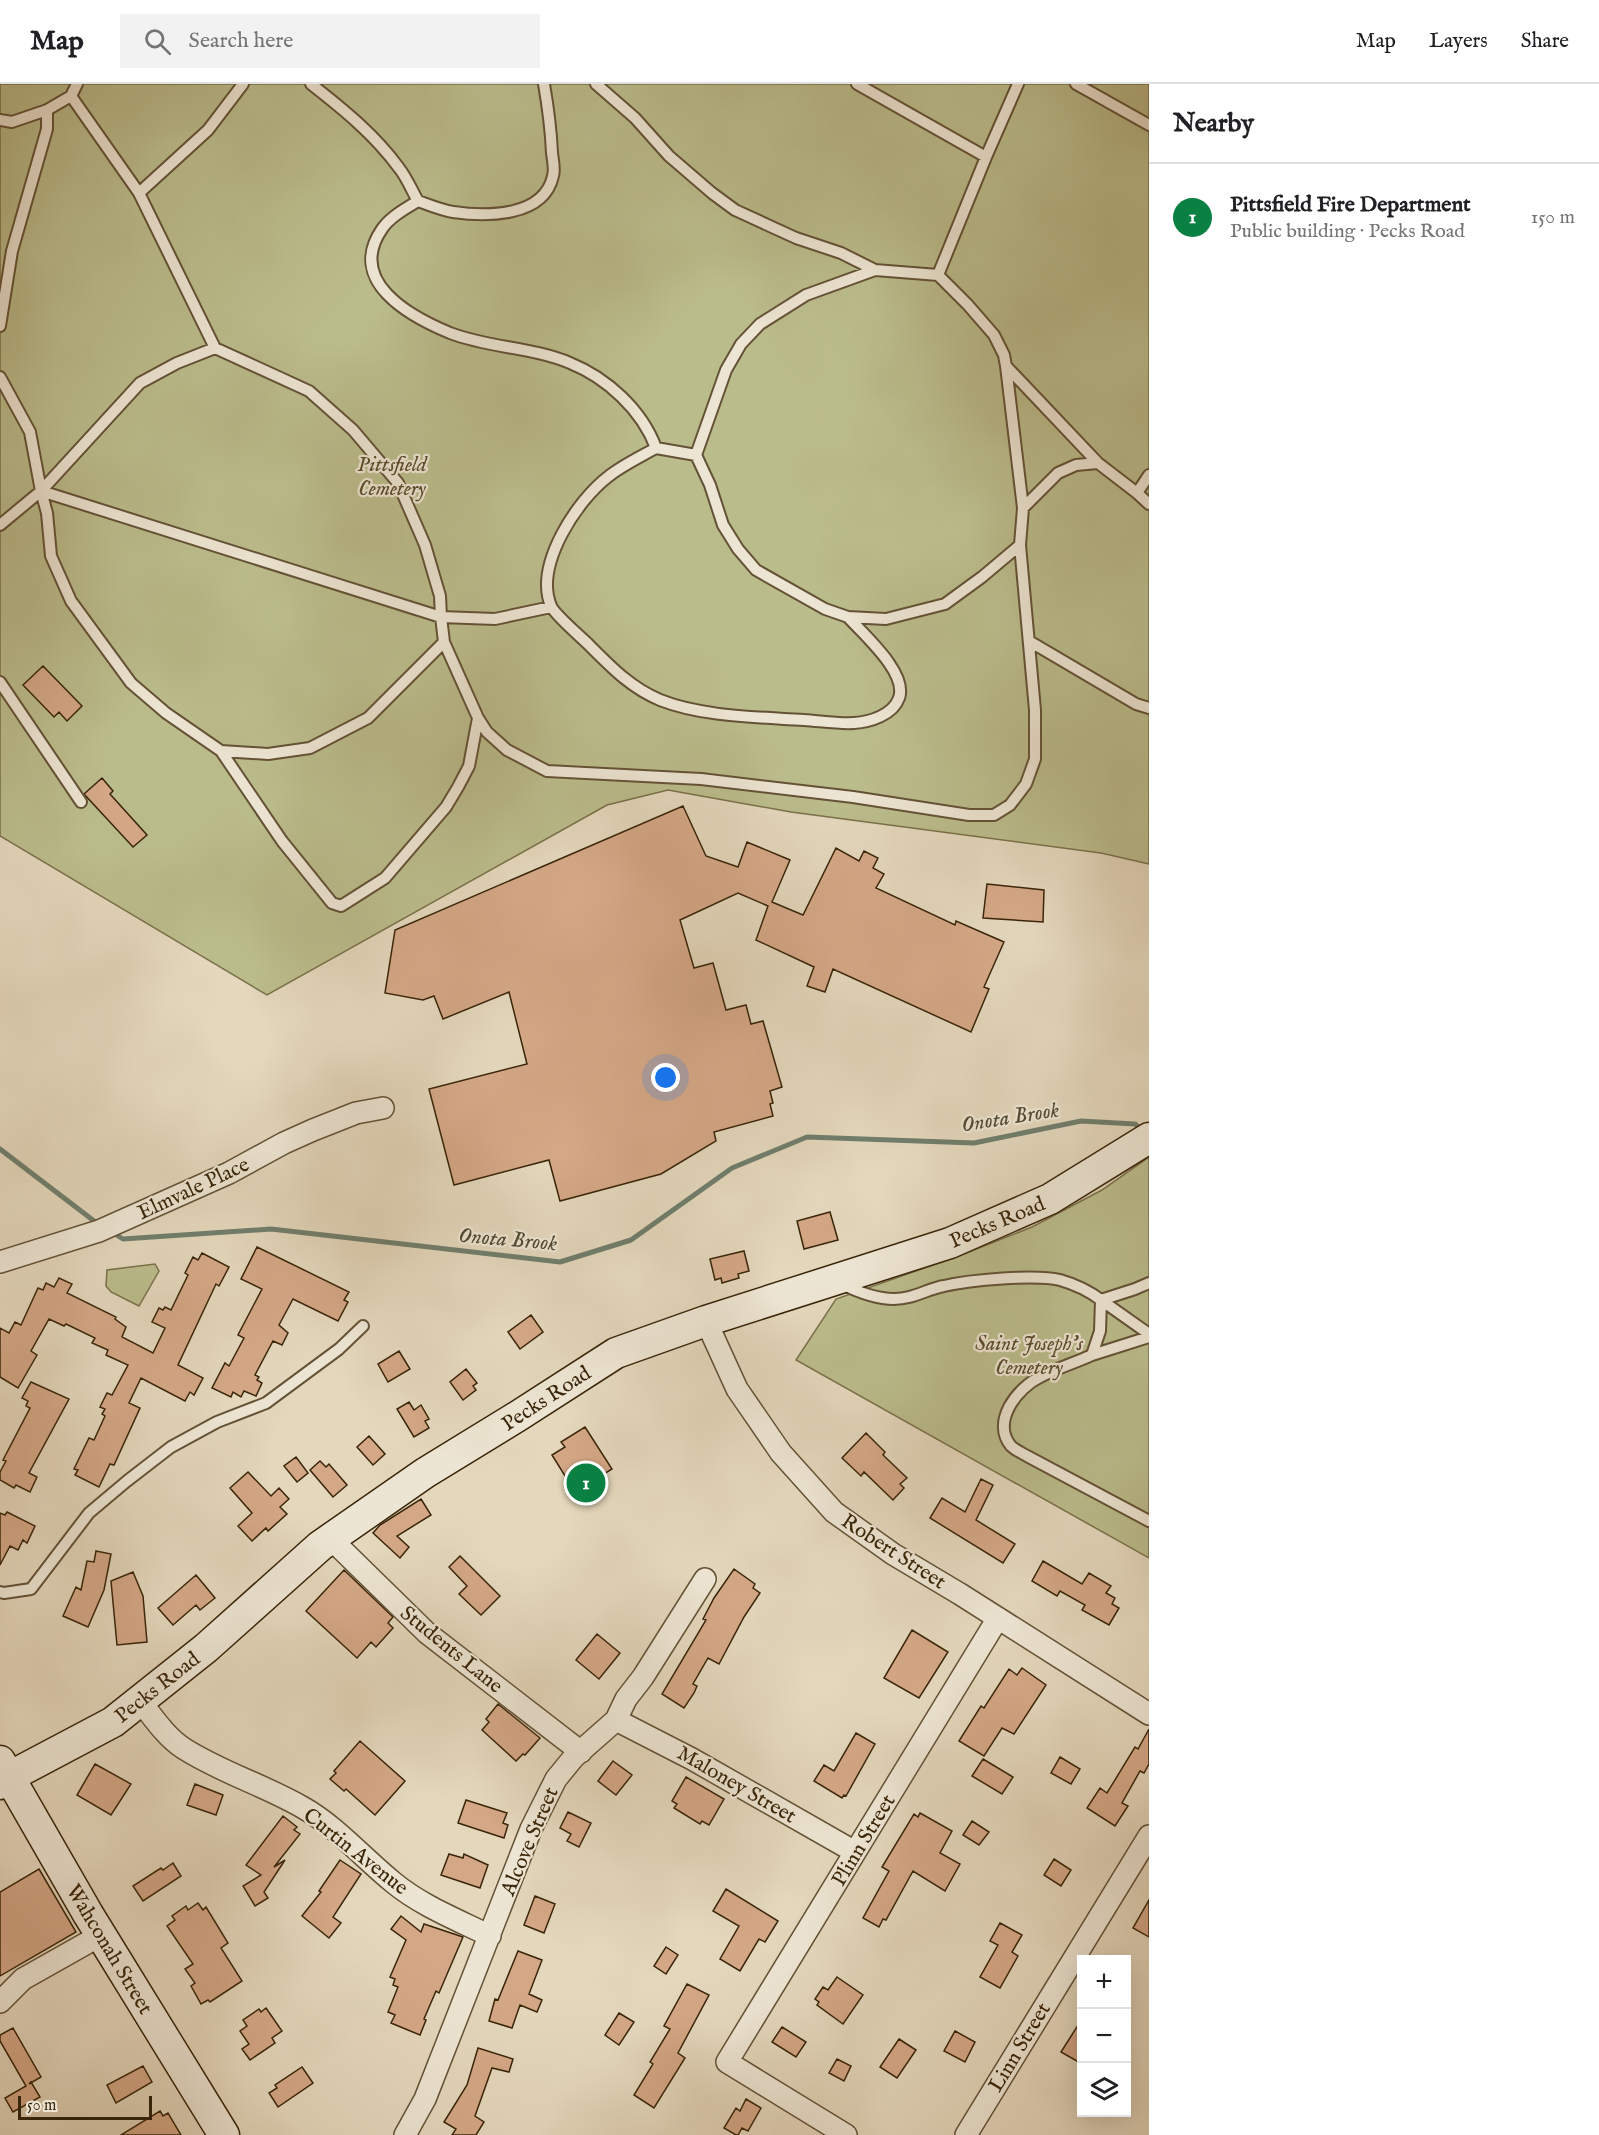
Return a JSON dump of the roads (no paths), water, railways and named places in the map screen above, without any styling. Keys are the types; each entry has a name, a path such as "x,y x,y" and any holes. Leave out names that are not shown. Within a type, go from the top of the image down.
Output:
{"street":[{"name":"Elmvale Place","path":"0,1262 106,1228 229,1173 313,1130 356,1113 383,1108"},
{"name":"Pecks Road","path":"3,1774 113,1722 206,1648 331,1539 425,1473 616,1353 706,1321 950,1243 1050,1199 1145,1141"},
{"name":"Robert Street","path":"706,1321 737,1389 781,1452 834,1512 893,1554 1149,1713"},
{"name":"Students Lane","path":"331,1539 427,1633 581,1752"},
{"name":"Alcove Street","path":"405,2135 425,2099 531,1829 556,1779 616,1720 626,1699 643,1677 705,1579"},
{"name":"Plinn Street","path":"846,2135 727,2062 998,1618"},
{"name":"Curtin Avenue","path":"140,1701 182,1747 229,1773 303,1807 334,1830 395,1884 417,1899 490,1936"},
{"name":"Maloney Street","path":"616,1720 692,1759 855,1852"},
{"name":"Wahconah Street","path":"3,1774 224,2135"},
{"name":"Linn Street","path":"966,2135 1149,1836"},
{"path":"0,2002 23,1979 101,1935"}],"lane":[{"path":"0,120 12,122 47,110 71,96 77,84"},
{"path":"140,194 208,130 243,84"},
{"path":"311,84 350,115 376,142 400,169 418,201 452,212 478,214 526,209 540,199 550,187 554,174 550,120 544,84"},
{"path":"71,96 140,194 215,348 309,391 353,430 398,483 425,545 440,596 444,642 478,718 487,732 507,750 547,771 701,779 854,797 969,815 994,815 1010,805 1026,784 1035,759 1035,710 1020,545 1023,508 1006,366 1004,355 994,335 938,275 875,270 841,253 796,238 735,210 669,156 634,118 596,84"},
{"path":"857,84 986,157"},
{"path":"938,275 1018,84"},
{"path":"1076,84 1149,125"},
{"path":"0,326 12,251 47,129 47,110"},
{"path":"418,201 393,217 382,228 375,241 370,259 373,276 382,291 404,307 451,333 486,344 532,351 570,363 598,378 627,400 651,436 656,448"},
{"path":"875,270 806,295 760,324 741,344 726,370 696,455 710,485 723,525 738,549 756,570 825,609 848,617 886,619 945,604 982,578 1020,545"},
{"path":"0,525 41,491 140,383 177,363 215,348"},
{"path":"1006,366 1098,463 1149,504"},
{"path":"0,377 30,432 47,513 51,556 71,601 131,683 166,713 221,751 282,841 332,903 341,906 385,878 446,807 469,766 478,718"},
{"path":"696,455 656,448 609,476 590,494 568,522 554,550 547,580 551,607 629,684 659,699 683,707 710,711 855,723 880,718 892,709 899,699 901,686 897,673 848,617"},
{"path":"1023,508 1058,473 1076,465 1098,463"},
{"path":"1137,493 1149,475"},
{"path":"41,491 441,617 495,620 551,607"},
{"path":"1029,641 1136,704 1149,708"},
{"path":"221,751 268,754 310,748 368,718 444,642"},
{"path":"0,682 81,802"},
{"path":"834,1280 858,1292 876,1297 906,1298 943,1286 968,1282 1035,1278 1059,1280 1090,1292 1149,1336"},
{"path":"1101,1299 1135,1290 1149,1283"},
{"path":"1092,1355 1100,1331 1101,1299"},
{"path":"0,1592 31,1589 89,1513 127,1481 171,1447 217,1422 266,1403 339,1349 363,1326"},
{"path":"1149,1336 1037,1377 1013,1399 1005,1414 1003,1427 1012,1447 1149,1521"}],"waterway":[{"name":"Onota Brook","path":"112,1232 123,1239 271,1229 560,1262 631,1240 732,1168 807,1137 974,1143 1081,1121 1135,1124 1143,1131"},
{"name":"Onota Brook","path":"0,1149 98,1224"}],"place":[{"name":"Pittsfield Fire Department","path":"586,1483"}],"park label":[{"name":"Pittsfield Cemetery","path":"392,476"},
{"name":"Saint Joseph's Cemetery","path":"1029,1355"}]}
